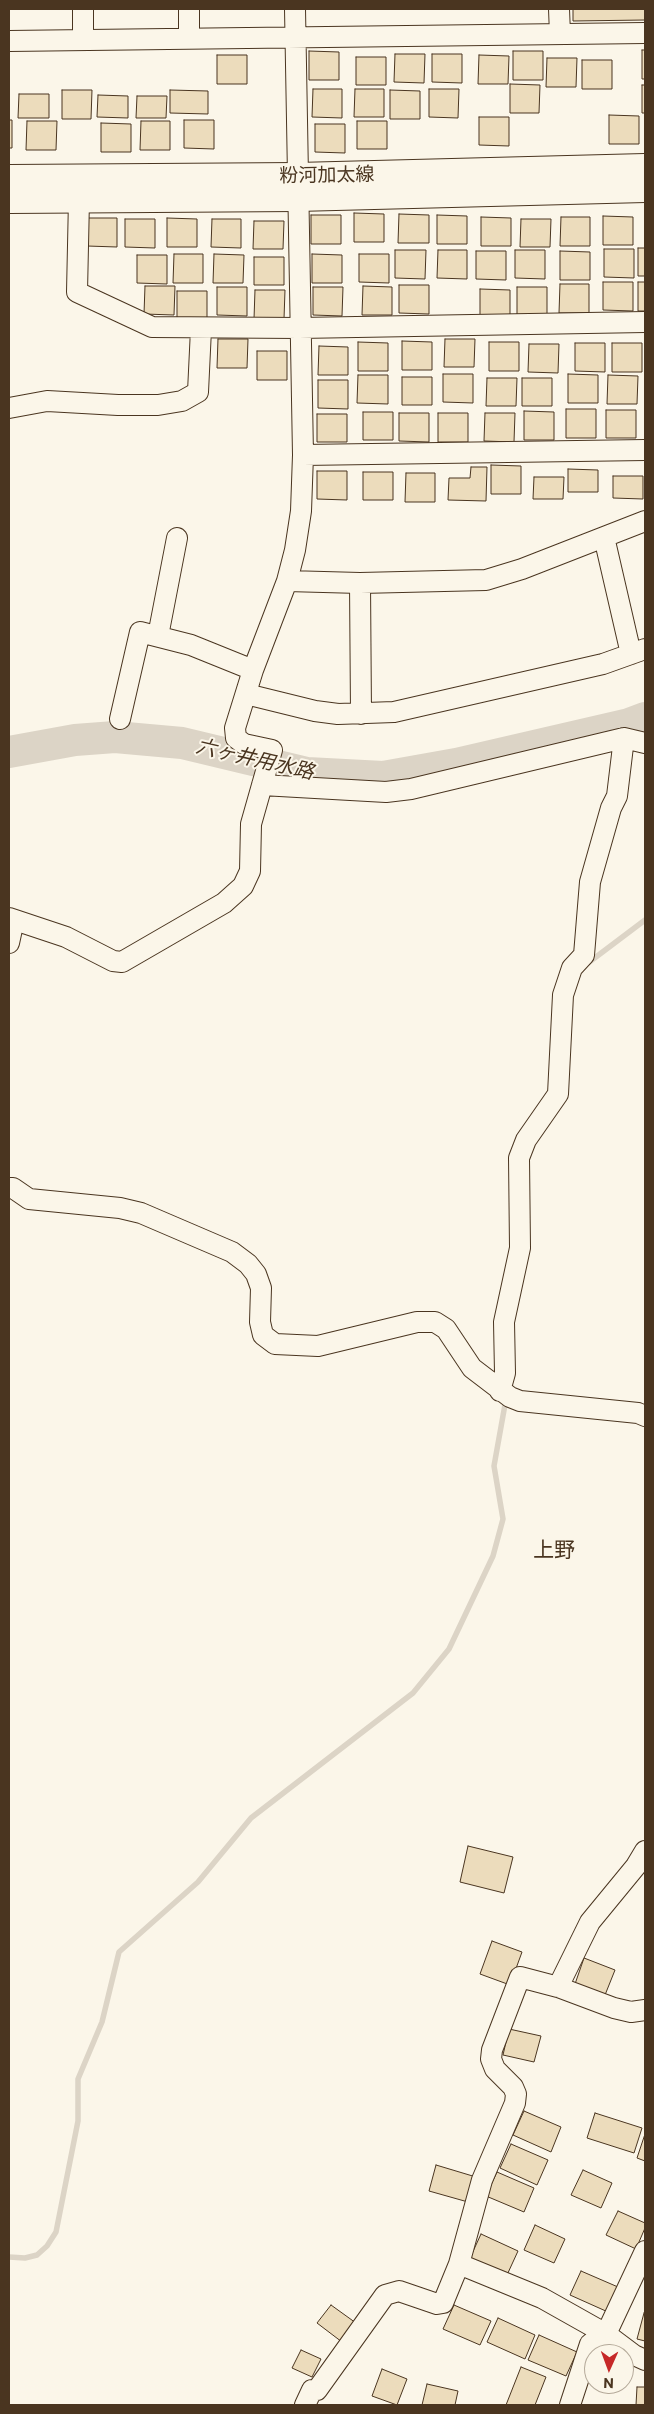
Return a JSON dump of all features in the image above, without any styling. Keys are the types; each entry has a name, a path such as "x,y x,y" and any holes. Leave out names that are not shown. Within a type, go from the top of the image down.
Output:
{"main road":[{"name":"粉河加太線","path":"9,200 78,199 645,167"},
{"name":"粉河加太線","path":"9,178 297,187 645,189"}],"street":[{"path":"83,9 83,40"},
{"path":"189,9 189,38"},
{"path":"9,943 12,919 66,937 113,961 122,962 165,939 224,903 243,886 250,871 250,824 272,750 244,744 236,738 235,728 253,670 287,581 295,550 301,511 303,455 299,328 295,9"},
{"path":"559,9 560,34"},
{"path":"9,41 645,33"},
{"path":"78,199 77,292 152,327 201,329 645,322"},
{"path":"9,408 47,401 158,405 182,401 198,392 201,329"},
{"path":"303,455 645,450"},
{"path":"287,581 360,584 486,580 522,569 645,521"},
{"path":"158,636 177,538"},
{"path":"246,694 315,711 361,714 426,706 603,664 638,652 604,538"},
{"path":"360,584 361,714"},
{"path":"120,719 140,632 191,645 253,670"},
{"path":"266,773 386,792 411,789 624,738 645,743"},
{"path":"504,1393 504,1322 520,1248 519,1158 526,1140 558,1094 563,995 572,968 584,955 590,882 611,808 617,796 624,738"},
{"path":"9,1188 13,1188 29,1199 120,1208 141,1213 232,1252 256,1274 261,1288 260,1322 263,1335 275,1344 318,1346 417,1322 435,1322 446,1329 472,1368 504,1393 520,1402 645,1416"},
{"path":"558,1987 590,1922 636,1866 645,1851"},
{"path":"305,2405 312,2390 317,2390 385,2295 399,2291 437,2304 443,2303 458,2264 482,2180 515,2104 516,2094 513,2087 495,2069 492,2050 520,1977 558,1987 614,2008 631,2012 645,2010"},
{"path":"570,2405 590,2344 606,2334 645,2251"},
{"path":"458,2264 542,2298 606,2334 634,2355 645,2360"}],"building":[{"path":"573,9 645,9 645,20 573,21"},
{"path":"642,50 645,50 645,79 642,79"},
{"path":"309,51 339,52 339,80 309,80"},
{"path":"513,51 543,51 543,80 513,80"},
{"path":"395,54 425,54 424,83 394,82"},
{"path":"432,54 462,54 462,83 432,82"},
{"path":"217,55 247,55 247,84 217,84"},
{"path":"479,55 509,56 508,84 478,84"},
{"path":"356,57 386,57 386,85 356,85"},
{"path":"547,58 577,58 576,87 546,87"},
{"path":"582,60 612,60 612,89 582,89"},
{"path":"510,84 540,85 539,113 510,113"},
{"path":"642,85 645,85 645,113 642,113"},
{"path":"313,89 342,89 342,118 312,117"},
{"path":"355,89 384,89 384,117 354,117"},
{"path":"429,89 459,89 458,118 429,117"},
{"path":"62,90 92,90 91,119 62,119"},
{"path":"170,90 208,91 208,114 170,113"},
{"path":"390,90 420,91 420,119 390,119"},
{"path":"19,94 49,94 49,118 18,118"},
{"path":"98,95 128,96 128,118 97,117"},
{"path":"137,96 167,96 166,118 136,118"},
{"path":"609,115 639,116 639,144 609,144"},
{"path":"479,117 509,117 509,146 479,145"},
{"path":"9,120 12,120 12,148 9,148"},
{"path":"184,120 214,120 214,149 184,148"},
{"path":"27,121 57,121 56,150 26,150"},
{"path":"141,121 170,121 170,150 140,150"},
{"path":"357,121 387,121 387,149 357,149"},
{"path":"101,123 131,124 131,152 101,152"},
{"path":"315,124 345,124 345,153 315,152"},
{"path":"354,213 384,214 384,242 354,242"},
{"path":"399,214 429,215 429,243 398,243"},
{"path":"311,215 341,215 341,244 311,244"},
{"path":"437,215 467,216 467,244 437,244"},
{"path":"603,216 633,217 633,245 603,245"},
{"path":"481,217 511,218 511,246 481,246"},
{"path":"561,217 590,217 590,246 560,246"},
{"path":"87,218 117,218 117,247 87,246"},
{"path":"167,218 197,219 197,247 167,247"},
{"path":"125,219 155,219 155,248 125,247"},
{"path":"212,219 241,219 241,248 211,247"},
{"path":"521,219 551,219 550,247 520,247"},
{"path":"254,221 284,221 283,249 253,249"},
{"path":"638,248 645,248 645,276 638,276"},
{"path":"604,249 634,249 634,278 604,277"},
{"path":"395,250 426,250 425,279 395,278"},
{"path":"438,250 467,250 467,279 437,278"},
{"path":"515,250 545,250 545,279 515,278"},
{"path":"476,251 506,251 506,280 476,279"},
{"path":"560,251 590,252 590,280 560,280"},
{"path":"174,254 203,254 203,283 173,283"},
{"path":"214,254 244,255 243,283 213,283"},
{"path":"312,254 342,255 342,283 312,283"},
{"path":"359,254 389,254 389,283 359,282"},
{"path":"137,255 167,255 167,284 137,283"},
{"path":"254,257 284,257 284,285 254,285"},
{"path":"603,282 633,282 633,311 603,310"},
{"path":"638,282 645,282 645,311 638,311"},
{"path":"560,284 589,284 589,313 559,313"},
{"path":"399,285 429,285 429,314 399,313"},
{"path":"145,286 175,286 174,315 144,314"},
{"path":"363,286 392,287 392,315 362,315"},
{"path":"217,287 247,287 247,316 217,315"},
{"path":"313,287 343,287 342,316 313,315"},
{"path":"517,287 547,287 547,315 517,315"},
{"path":"480,289 510,290 510,318 480,318"},
{"path":"255,290 285,290 284,319 254,319"},
{"path":"177,291 207,291 207,320 177,320"},
{"path":"218,339 248,339 247,368 217,368"},
{"path":"445,339 475,339 474,367 444,367"},
{"path":"402,341 432,342 432,370 402,370"},
{"path":"358,342 388,343 388,371 358,371"},
{"path":"489,342 519,342 519,371 489,371"},
{"path":"575,343 605,343 605,372 575,371"},
{"path":"612,343 642,343 642,372 612,372"},
{"path":"529,344 559,344 558,373 528,372"},
{"path":"319,346 348,347 348,375 318,375"},
{"path":"257,351 287,351 287,380 257,380"},
{"path":"443,374 473,374 473,403 443,402"},
{"path":"568,374 598,375 598,403 568,403"},
{"path":"358,375 388,375 388,404 357,403"},
{"path":"608,375 638,376 637,404 607,404"},
{"path":"402,377 432,377 432,405 402,405"},
{"path":"487,378 517,378 516,406 486,406"},
{"path":"522,378 552,378 552,406 522,406"},
{"path":"318,380 348,380 348,409 318,408"},
{"path":"566,409 596,409 596,438 566,438"},
{"path":"606,410 636,410 636,438 606,438"},
{"path":"524,411 554,412 554,440 524,440"},
{"path":"363,412 393,412 393,440 363,440"},
{"path":"399,413 429,413 429,442 399,441"},
{"path":"438,413 468,413 468,442 438,442"},
{"path":"485,413 515,413 514,442 484,441"},
{"path":"317,414 347,414 347,442 317,442"},
{"path":"491,465 521,466 521,494 491,494"},
{"path":"471,467 487,467 486,501 448,500 449,478 470,478"},
{"path":"568,469 598,470 598,492 568,492"},
{"path":"317,471 347,471 347,500 317,499"},
{"path":"363,472 393,472 393,500 363,500"},
{"path":"406,473 435,473 435,502 405,502"},
{"path":"613,476 643,476 643,499 613,498"},
{"path":"534,477 564,477 563,499 533,499"},
{"path":"468,1846 513,1857 504,1893 460,1882"},
{"path":"492,1941 522,1952 510,1985 480,1974"},
{"path":"584,1958 615,1970 605,1995 575,1984"},
{"path":"509,2029 541,2036 534,2062 503,2055"},
{"path":"524,2111 561,2127 551,2152 513,2135"},
{"path":"595,2113 642,2128 634,2153 587,2138"},
{"path":"645,2134 645,2161 637,2158"},
{"path":"511,2144 548,2160 537,2185 500,2168"},
{"path":"436,2165 476,2177 468,2202 429,2191"},
{"path":"583,2170 612,2183 601,2208 571,2195"},
{"path":"497,2172 534,2188 524,2212 486,2196"},
{"path":"618,2211 645,2223 645,2228 636,2249 606,2235"},
{"path":"535,2225 565,2239 554,2263 524,2250"},
{"path":"481,2234 518,2251 507,2275 470,2258"},
{"path":"581,2271 618,2287 608,2312 570,2295"},
{"path":"331,2305 356,2323 342,2342 317,2323"},
{"path":"454,2305 491,2321 480,2345 443,2329"},
{"path":"645,2314 645,2341 637,2339"},
{"path":"498,2318 535,2335 525,2359 487,2342"},
{"path":"539,2335 577,2352 566,2376 528,2360"},
{"path":"301,2350 321,2359 312,2377 292,2368"},
{"path":"521,2367 546,2377 535,2405 506,2405"},
{"path":"382,2369 407,2379 397,2405 372,2396"},
{"path":"427,2384 458,2391 455,2405 422,2405"},
{"path":"637,2387 645,2387 645,2405 636,2405"}],"waterway":[{"name":"六ヶ井用水路","path":"9,752 75,740 115,737 182,743 307,773 383,777 456,764 629,724 645,718"},
{"path":"588,963 645,920"},
{"path":"9,2257 25,2258 37,2255 47,2246 56,2232 78,2121 78,2079 102,2022 119,1952 198,1882 251,1818 413,1693 449,1649 493,1556 503,1519 494,1466 506,1399"}],"district":[{"name":"上野","path":"554,1550"}]}
